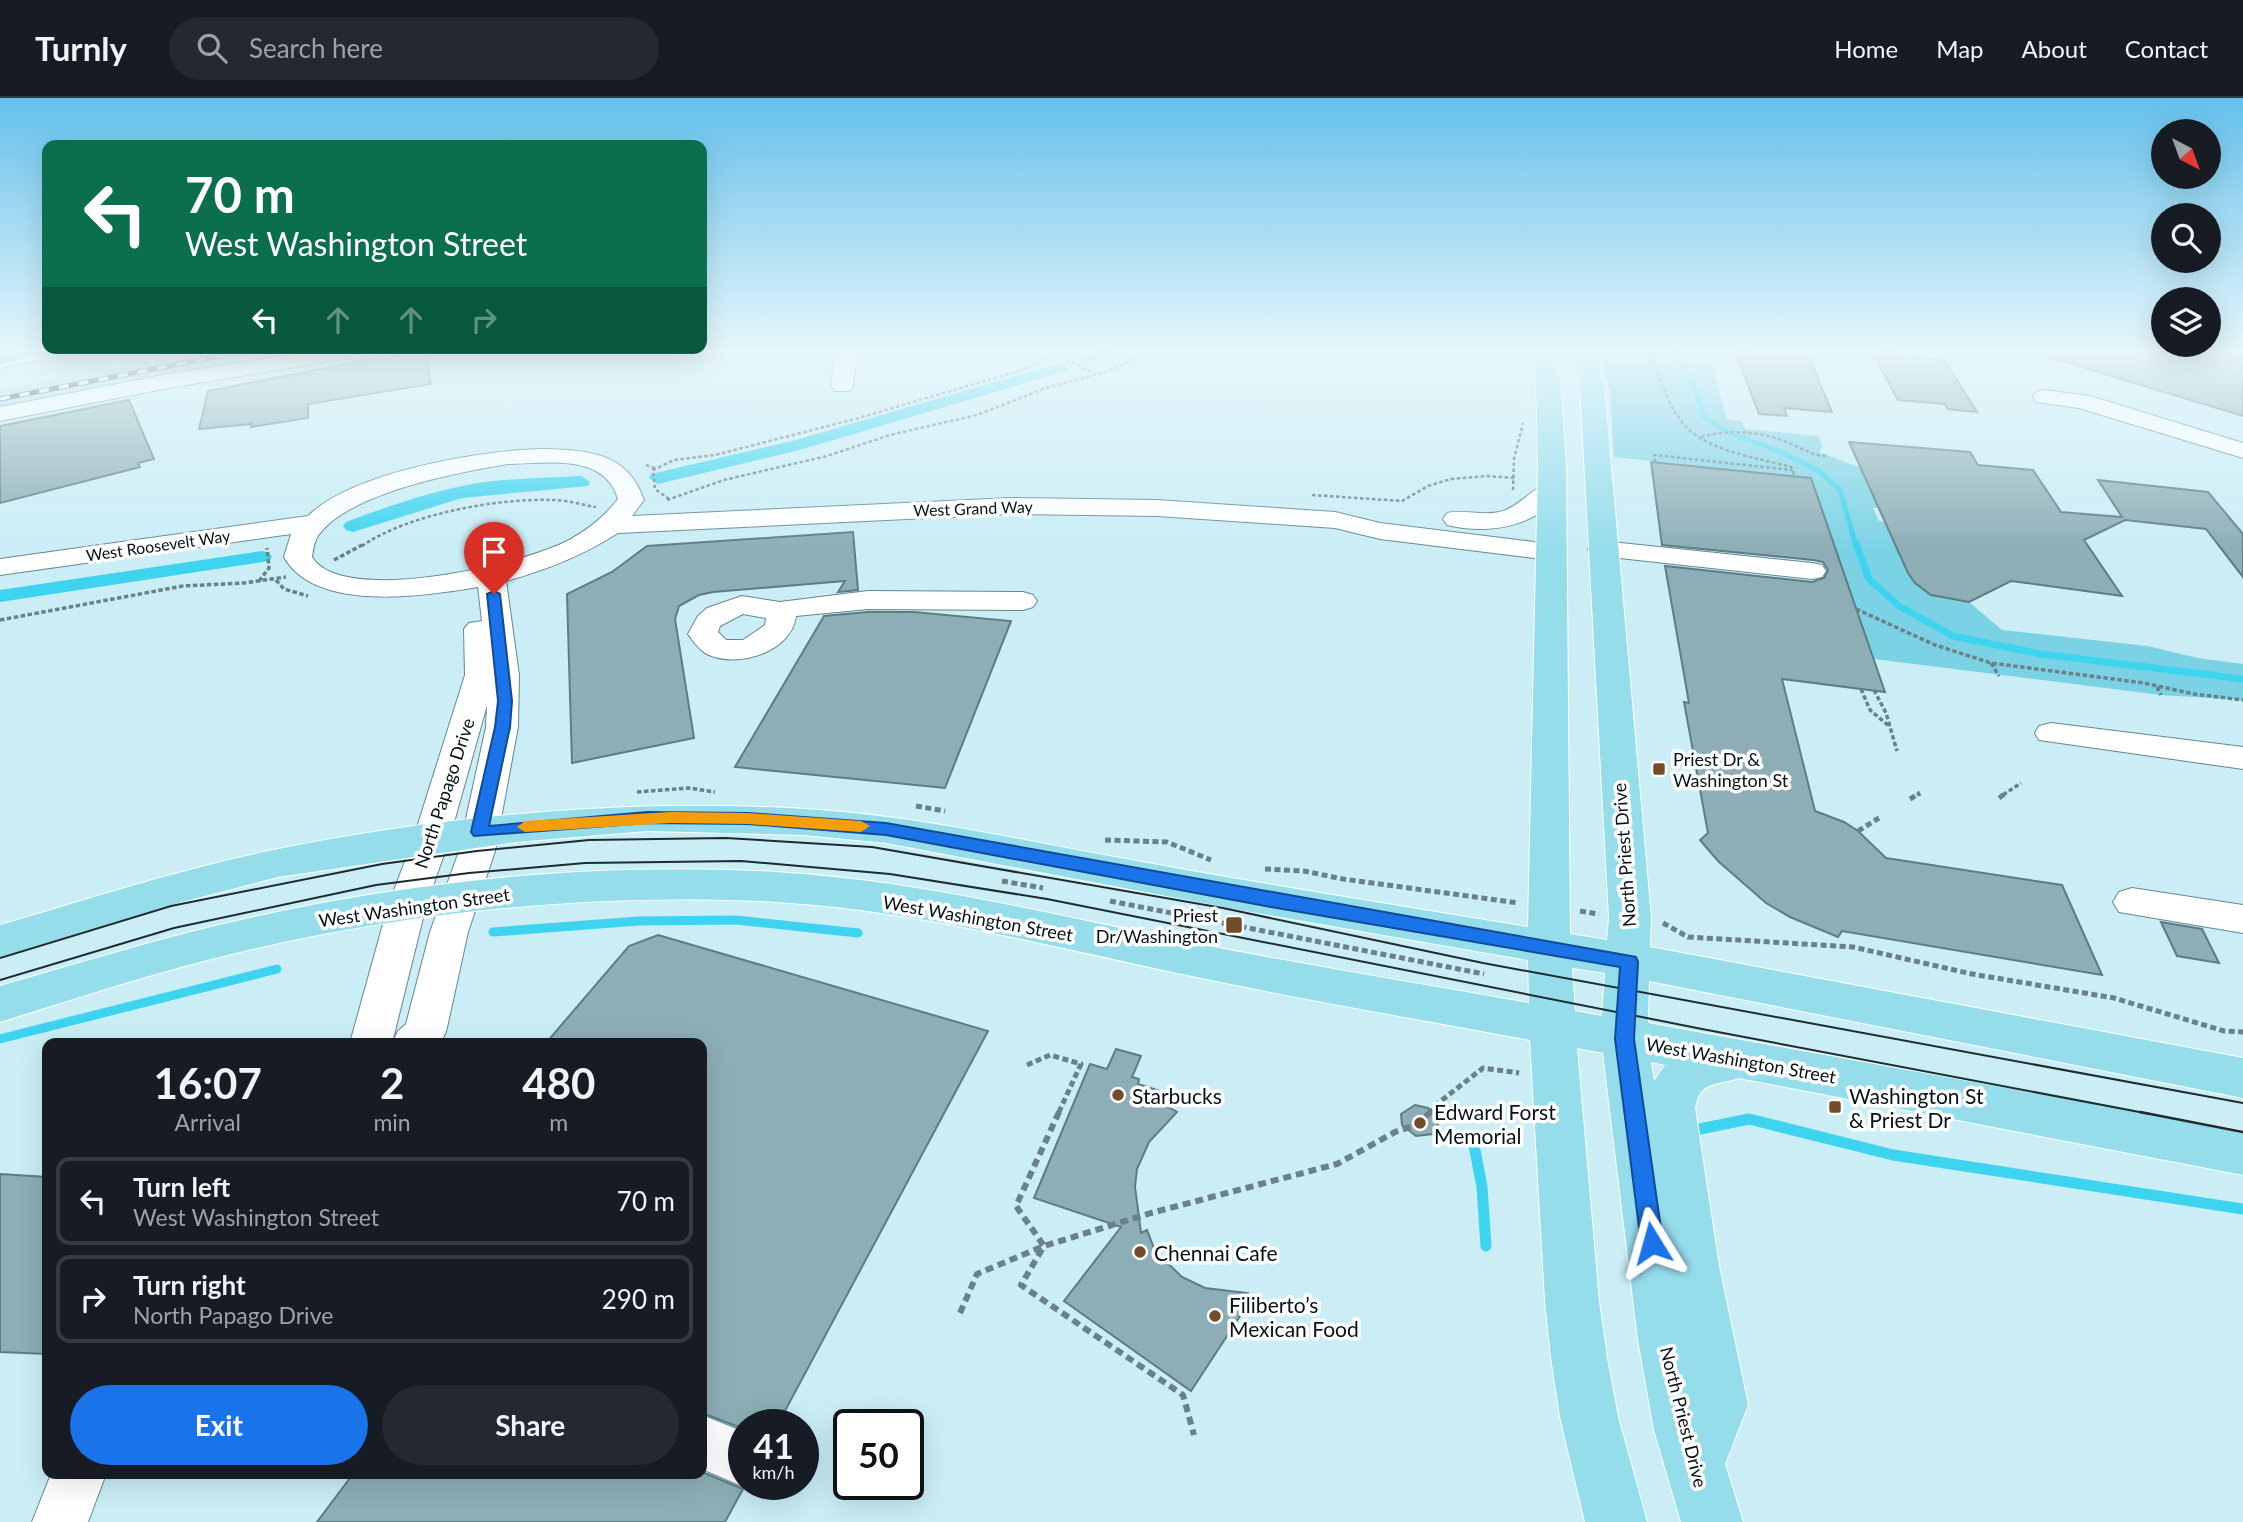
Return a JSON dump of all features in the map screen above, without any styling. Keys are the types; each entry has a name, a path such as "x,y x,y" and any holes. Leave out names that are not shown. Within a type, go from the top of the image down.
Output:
{"main road":[{"path":"1549,416 1552,1027 1572,1301 1589,1417 1616,1522"},
{"name":"North Priest Drive","path":"1594,416 1630,918 1624,1039 1666,1340 1684,1430 1712,1522"},
{"path":"1551,478 1571,490 1572,530 1579,540 1602,548"},
{"path":"0,941 165,891 278,863 480,832 647,818 748,818 848,825 913,834 1867,1004 2243,1078"},
{"name":"West Washington Street","path":"0,1004 161,956 262,931 498,893 571,888 702,885 820,892 931,906 1208,964 2243,1153"},
{"path":"1694,1465 1719,1405 1692,1266 1671,1108 1675,1086 1691,1070 1741,1060"}],"street":[{"path":"2132,416 2243,451"},
{"path":"508,457 571,458 601,463 638,478 628,506 607,516 564,553 483,578 395,589 345,584 312,574 298,557 305,536 341,506 380,487 424,472 477,461 508,457"},
{"name":"West Grand Way","path":"1335,520 1374,512 1503,522 1532,506 1551,478"},
{"name":"West Grand Way","path":"607,516 1166,500 1335,520 1380,531 1550,552"},
{"name":"West Roosevelt Way","path":"0,567 305,536"},
{"path":"1602,548 1812,572"},
{"name":"North Papago Drive","path":"418,1038 425,1032 449,932 477,852 502,727 505,701 483,578"},
{"name":"North Papago Drive","path":"372,1038 407,906 431,840 480,675 483,578"},
{"path":"776,611 800,606 1024,600"},
{"path":"2051,733 2243,758"},
{"path":"2132,902 2243,919"},
{"path":"707,1444 728,1453"},
{"path":"61,1522 77,1479"}],"path":[{"path":"638,478 674,460 715,455 864,416"},
{"path":"663,501 724,480 827,456 890,435 970,416"},
{"path":"1679,416 1686,427 1722,448 1784,464 1792,470 1795,477"},
{"path":"1511,495 1514,459 1524,422"},
{"path":"1701,437 1726,431 1751,432 1790,443 1818,457 1826,456"},
{"path":"1655,462 1654,455 1792,470"},
{"path":"638,478 654,469"},
{"path":"1303,495 1402,501 1429,486 1451,479 1486,476 1514,478"},
{"path":"323,564 346,555 377,536 429,517 472,506 554,500 607,516"},
{"path":"259,581 269,568 266,544"},
{"path":"0,620 170,588 259,581 291,575"},
{"path":"1856,609 1935,645 1992,663 2243,700"},
{"path":"1992,663 1999,676"},
{"path":"2156,686 2161,695"},
{"path":"1861,689 1870,710 1889,726"},
{"path":"1874,690 1897,751"},
{"path":"1999,798 2021,783"},
{"path":"1910,799 1920,793"},
{"path":"1858,831 1880,818"},
{"path":"1002,881 1052,890"},
{"path":"1103,900 1483,974"},
{"path":"1668,924 1688,937 1788,940 1853,947 1972,974 2114,998 2224,1031 2243,1032"},
{"path":"1027,1065 1050,1055 1081,1064 1016,1206 1044,1246"},
{"path":"960,1313 978,1274 1044,1246 1151,1213 1336,1164 1395,1132 1406,1130 1433,1111 1437,1104 1483,1068 1519,1073"},
{"path":"1044,1246 1021,1285 1182,1395 1194,1435"}],"shaded area":[{"path":"1612,416 1726,416 1727,419 1741,421 1746,429 1818,436 1823,446 1819,452 1861,468 1879,508 1873,508 1879,521 1886,522 1915,583 1931,595 1969,602 2002,630 2147,646 2198,658 2243,664 2243,700 2161,695 1874,659 1811,479 1614,457"}],"building":[{"path":"47,416 136,416 154,459 138,463 140,467 0,503 0,426"},
{"path":"202,416 308,416 251,427 252,424 199,429"},
{"path":"1849,442 1970,452 1978,465 2033,470 2061,512 2122,517 2098,480 2208,492 2243,534 2243,577 2206,529 2125,520 2084,540 2122,596 2011,581 1969,602 1931,595 1915,583 1908,573"},
{"path":"1651,462 1811,478 1885,692 1782,679 1815,811 1844,822 1858,831 1886,858 2062,885 2102,975 1842,931 1838,937 1790,917 1766,903 1718,861 1700,840 1708,833 1684,702 1689,703 1665,566 1812,582 1824,578 1828,570 1823,562 1813,560 1662,545"},
{"path":"853,532 858,590 838,592 845,581 713,592 699,595 679,606 675,619 694,738 572,763 567,594 612,572 647,546"},
{"path":"914,612 1011,621 945,788 735,767 824,616"},
{"path":"2161,922 2202,929 2219,963 2177,956"},
{"path":"658,935 988,1031 786,1409 728,1409 728,1423 707,1415 707,1038 550,1038 629,946"},
{"path":"1116,1049 1141,1056 1132,1077 1139,1079 1138,1084 1169,1094 1165,1105 1177,1112 1149,1142 1137,1169 1135,1187 1141,1233 1147,1230 1155,1251 1182,1277 1205,1288 1248,1293 1246,1307 1191,1391 1064,1301 1121,1227 1034,1198 1090,1064 1107,1069"},
{"name":"Edward Forst Memorial","path":"1415,1105 1428,1108 1436,1116 1438,1126 1433,1134 1416,1136 1402,1125 1401,1114"},
{"path":"0,1174 42,1177 42,1354 0,1352"},
{"path":"707,1474 728,1483 728,1500 737,1500 725,1522 317,1522 349,1479 707,1479"}],"waterway":[{"path":"658,478 797,445 895,416"},
{"path":"1704,416 1729,433 1776,450 1819,471 1840,490 1856,546"},
{"path":"353,526 414,504 462,492 504,486 581,482"},
{"path":"1856,544 1869,579 1899,606 1953,636 2041,654 2243,679"},
{"path":"0,596 262,557"},
{"path":"493,932 639,921 736,920 858,933"},
{"path":"0,1039 277,969"},
{"path":"1690,1131 1749,1119 1893,1155 2243,1209"},
{"path":"1474,1145 1482,1187 1486,1246"}],"tram line":[{"path":"0,958 171,906 382,864 477,851 589,840 726,838 872,847 1223,908 1483,963 2243,1103"},
{"path":"0,980 174,928 376,885 469,873 585,863 741,861 890,874 1047,899 1702,1029 2150,1114"},
{"path":"2140,1112 2243,1132"}],"slow traffic":[{"path":"525,827 647,818 748,818 861,826"}],"place":[{"name":"Priest Dr & Washington St","path":"1659,769"},
{"name":"Priest Dr/Washington","path":"1234,925"},
{"name":"Starbucks","path":"1118,1095"},
{"name":"Washington St & Priest Dr","path":"1835,1107"},
{"name":"Edward Forst Memorial","path":"1420,1123"},
{"name":"Chennai Cafe","path":"1140,1252"},
{"name":"Filiberto’s Mexican Food","path":"1215,1316"}],"route":[{"path":"494,594 505,701 480,832 647,818 748,818 886,829 1629,962 1624,1039 1652,1243"}]}
